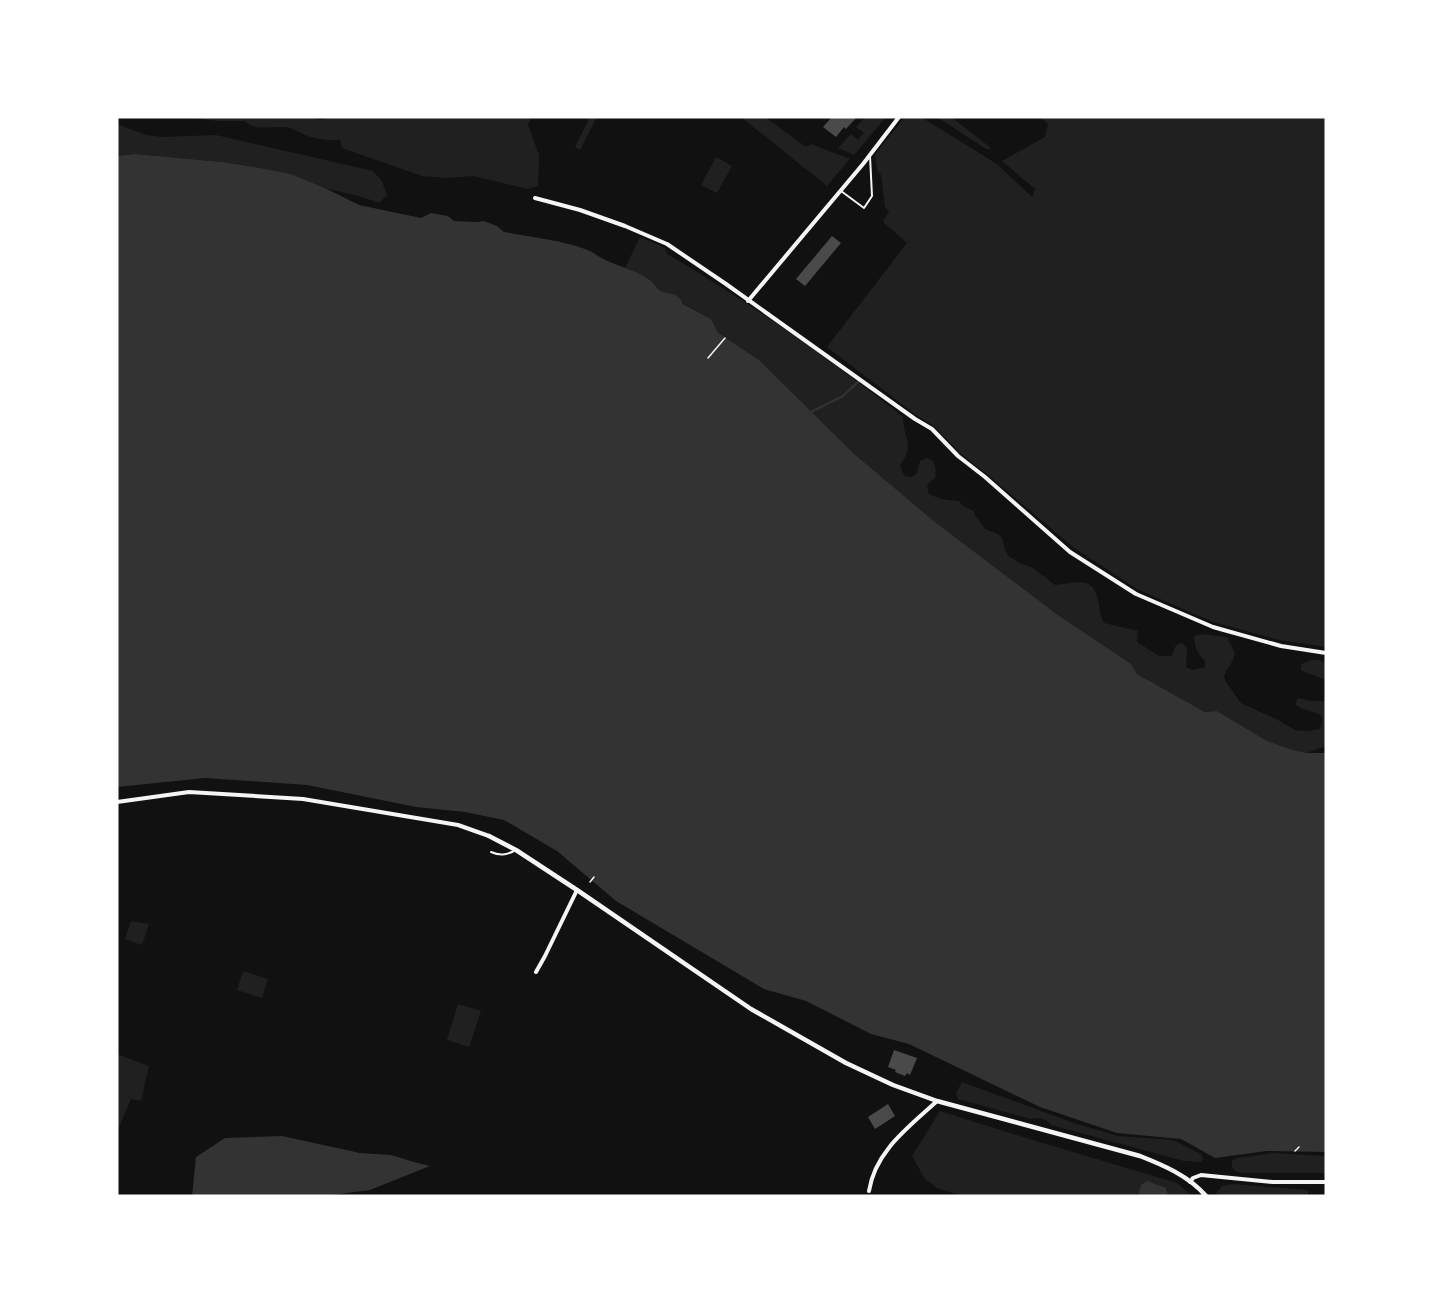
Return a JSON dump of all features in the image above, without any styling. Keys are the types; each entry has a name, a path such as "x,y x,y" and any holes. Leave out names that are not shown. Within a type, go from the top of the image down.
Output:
{"street":[{"path":"748,301 870,156 899,117"},
{"path":"535,198 580,210 659,241 716,278 932,429 958,456 1070,552 1136,594 1213,627 1281,646 1326,653"},
{"path":"117,802 189,792 303,799 458,825 489,836 516,850 577,890 751,1009 846,1063 893,1085 937,1101 1140,1156 1160,1164 1190,1182 1206,1196"},
{"path":"536,972 577,890"},
{"path":"869,1191 871,1179 881,1157 937,1101"},
{"path":"1190,1182 1201,1175 1273,1182 1326,1182"}],"lane":[{"path":"841,191 864,208 872,196 870,156"},
{"path":"491,852 499,856 516,850"}],"path":[{"path":"708,358 725,338"},
{"path":"590,882 594,877"},
{"path":"1295,1151 1299,1147"}],"shaded area":[{"path":"183,117 311,117 322,120 333,117 364,117 365,119 369,117 531,117 528,125 539,155 538,186 528,189 473,176 446,178 422,176 342,148 340,140 317,138 292,128 255,127 245,121"},
{"path":"590,117 597,117 580,150 575,147"},
{"path":"741,117 765,117 806,147 811,144 850,159 827,186"},
{"path":"865,117 886,117 854,155 838,148 851,134 858,140 864,133 856,127"},
{"path":"905,117 921,117 997,164 1032,197 1035,189 1002,161 1045,137 1048,124 1040,117 1326,117 1326,647 1279,640 1213,622 1137,589 1073,547 960,453 934,426 916,415 827,347 907,243 883,222 889,212 885,207 881,175 877,170 875,154"},
{"path":"937,117 951,117 990,149 986,149"},
{"path":"117,124 146,135 162,137 216,135 373,171 382,181 387,195 379,203 325,188 291,174 222,162 135,154 117,156"},
{"path":"135,154 222,162 291,174 359,205 421,218 431,213 448,216 454,221 484,221 497,226 504,232 556,241 585,249 607,261 640,274 660,291 678,296 683,304 711,319 718,333 759,360 854,454 935,522 1058,615 1131,664 1137,674 1205,712 1217,711 1267,741 1306,753 1326,753 1326,1152 1267,1151 1215,1158 1181,1139 1117,1133 1040,1107 909,1044 871,1034 806,1001 764,989 616,901 557,851 504,820 465,812 416,807 307,785 205,778 117,787 117,156"},
{"path":"716,157 732,166 717,193 701,185"},
{"path":"640,237 665,248 667,254 788,331 903,417 908,446 905,458 900,465 905,476 912,477 917,473 920,461 926,458 932,460 935,466 935,478 927,487 929,494 941,499 959,501 963,506 974,511 985,529 1002,538 1008,556 1033,568 1055,585 1081,582 1092,587 1104,623 1138,631 1137,642 1159,656 1172,656 1176,645 1182,643 1187,648 1186,667 1192,670 1205,667 1205,661 1197,650 1194,636 1201,634 1227,637 1235,654 1224,677 1241,703 1295,730 1307,731 1320,729 1322,716 1295,704 1298,698 1326,701 1326,746 1306,753 1267,741 1217,711 1205,712 1137,674 1130,664 1058,615 935,522 854,455 759,360 717,333 711,319 658,289 654,283 625,268"},
{"path":"1312,660 1326,663 1326,680 1301,670 1301,664"},
{"path":"131,921 149,924 142,945 125,939"},
{"path":"243,971 268,979 262,998 237,990"},
{"path":"458,1004 481,1011 469,1047 447,1040"},
{"path":"117,1054 149,1066 141,1101 131,1099 117,1132"},
{"path":"962,1082 1074,1123 1118,1136 1173,1140 1201,1154 1203,1159 1201,1162 1184,1161 1051,1125 1042,1119 1031,1119 958,1099 956,1093"},
{"path":"940,1111 1177,1183 1191,1195 962,1196 937,1188 925,1179 912,1156"},
{"path":"282,1136 360,1153 391,1155 430,1166 370,1190 323,1196 192,1196 196,1157 225,1138"},
{"path":"1274,1153 1326,1156 1326,1173 1242,1173 1235,1171 1232,1167 1232,1161 1237,1158"},
{"path":"1147,1181 1166,1188 1168,1196 1138,1196 1141,1185"},
{"path":"1232,1184 1308,1190 1308,1196 1218,1196 1216,1193 1222,1186"}],"building":[{"path":"832,117 857,117 836,137 823,127"},
{"path":"832,236 841,243 805,286 796,279"},
{"path":"894,1050 917,1058 910,1075 907,1073 905,1076 888,1067"},
{"path":"888,1104 895,1116 875,1129 868,1117"}],"waterway":[{"path":"811,412 843,396 859,381"}]}
